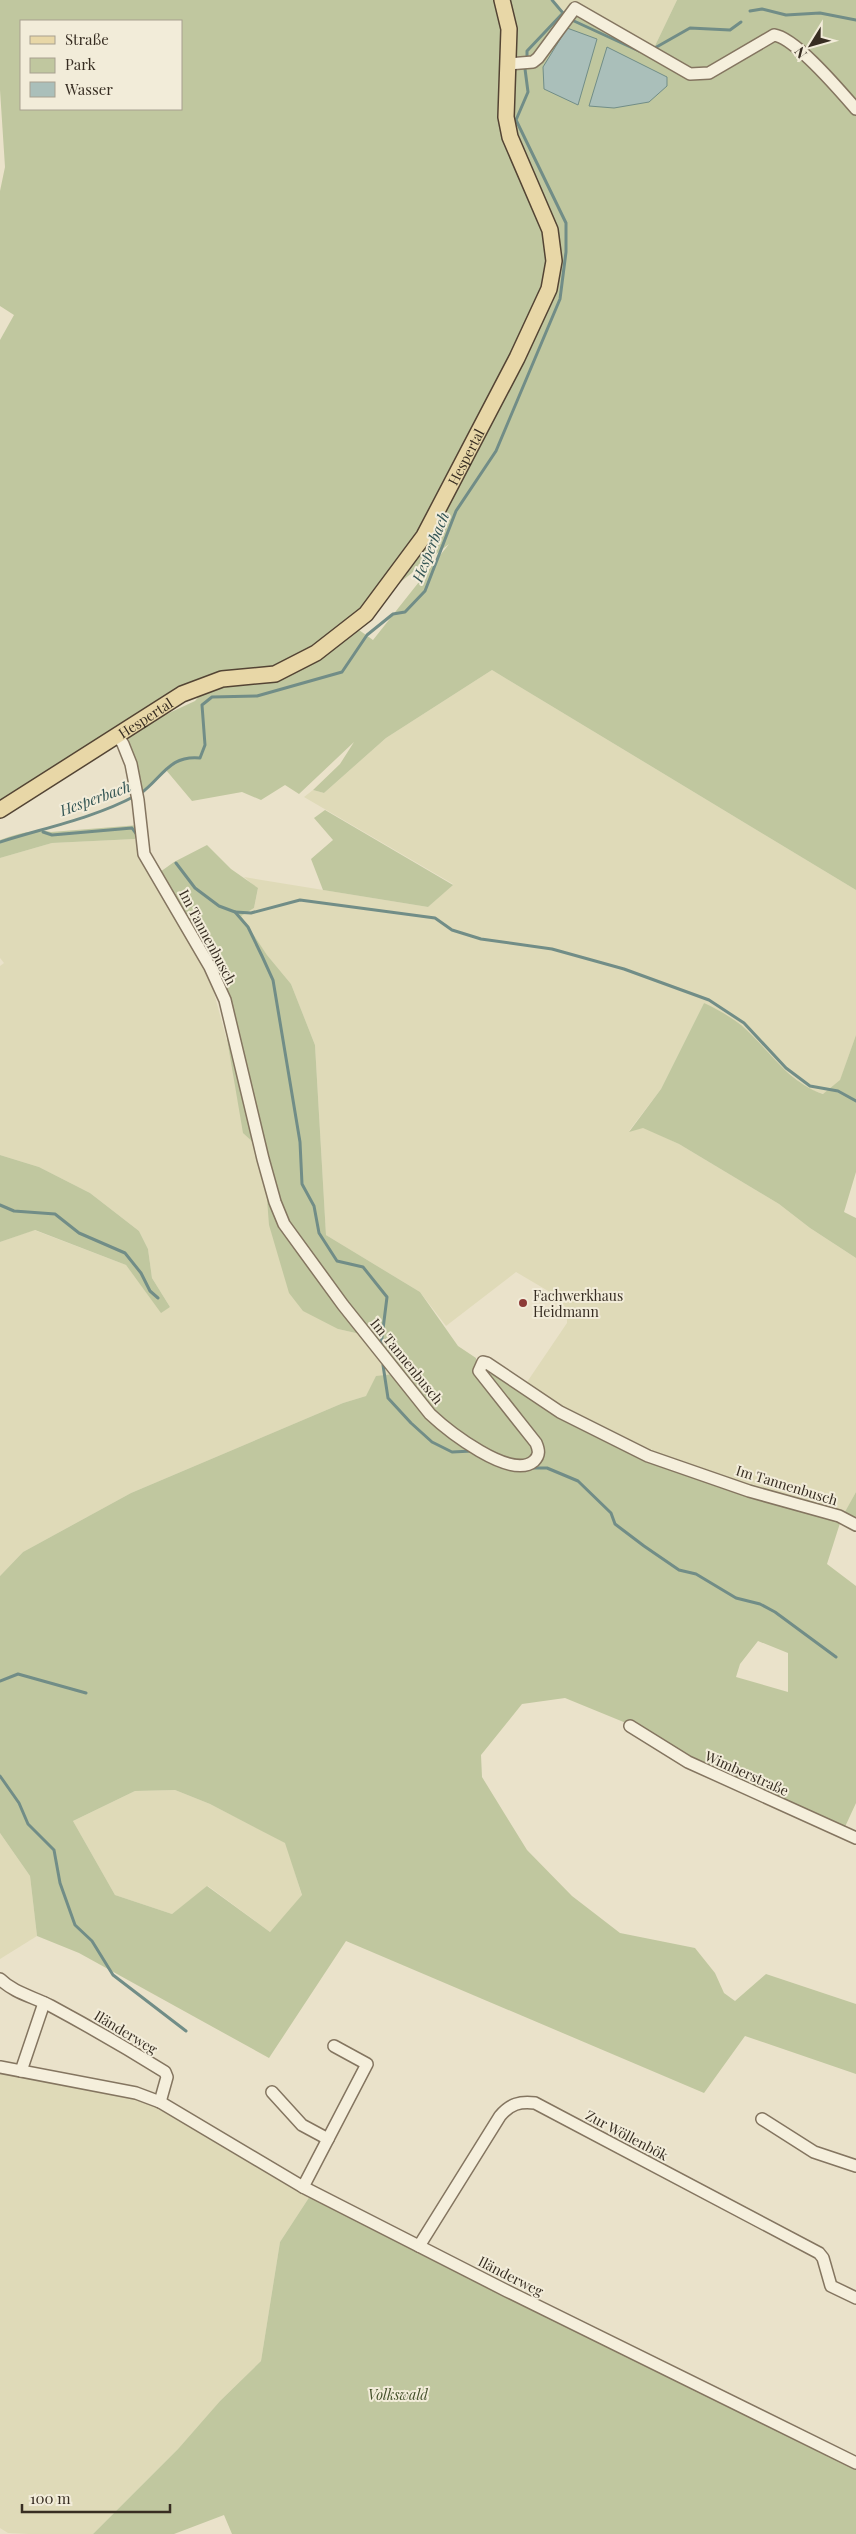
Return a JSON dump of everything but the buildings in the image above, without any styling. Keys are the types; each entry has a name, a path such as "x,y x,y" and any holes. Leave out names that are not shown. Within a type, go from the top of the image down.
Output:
{"main road":[{"name":"Hespertal","path":"0,810 164,703 222,679 276,674 316,653 366,614 424,536 517,358 549,289 554,261 550,230 510,137 506,117 509,29 502,0"}],"street":[{"path":"508,64 533,62 575,8 690,74 710,73 774,35 780,36 804,54 856,109"},
{"name":"Im Tannenbusch","path":"117,734 129,759 137,794 144,854 210,967 225,1000 263,1159 275,1202 284,1224 343,1305 430,1414 444,1426 489,1456 511,1465 530,1464 536,1458 539,1451 536,1443 482,1377 479,1365 483,1362 487,1363 560,1412 640,1453 749,1491 839,1516 856,1525"},
{"name":"Wimberstraße","path":"630,1726 688,1762 856,1838"},
{"name":"Iländerweg","path":"0,1979 21,1993 107,2036 165,2072 167,2077 160,2102"},
{"path":"21,2071 44,2003"},
{"path":"303,2187 368,2064 334,2046"},
{"name":"Iländerweg","path":"0,2067 136,2093 160,2102 303,2187 856,2462"},
{"path":"272,2092 302,2125 328,2139"},
{"name":"Zur Wöllenbök","path":"420,2246 500,2116 514,2104 523,2101 536,2103 819,2253 823,2258 831,2286 856,2298"},
{"path":"762,2119 814,2152 856,2166"}],"shaded area":[{"path":"553,0 677,0 653,50 568,15"},
{"path":"492,670 856,890 856,1035 840,1081 824,1094 808,1089 704,1003 661,1089 629,1131 643,1127 679,1144 779,1204 810,1228 856,1258 856,1492 841,1520 648,1452 548,1400 525,1385 567,1323 567,1309 555,1295 516,1272 446,1326 420,1292 326,1235 315,1045 291,984 267,955 240,916 254,908 258,889 244,877 428,907 453,884 304,797 313,790 324,793 386,738"},
{"path":"135,839 139,854 210,978 255,1144 338,1329 360,1334 399,1374 366,1396 343,1403 131,1493 23,1552 0,1576 0,1242 34,1230 126,1265 161,1312 170,1307 152,1278 148,1249 139,1231 90,1193 39,1167 0,1155 0,966 4,963 0,958 0,858 52,843"},
{"path":"175,1790 210,1804 286,1843 302,1896 270,1932 208,1886 172,1914 115,1895 73,1821 135,1791"},
{"path":"0,1833 30,1876 37,1936 0,1959"},
{"path":"0,2068 137,2095 312,2193 280,2242 261,2361 220,2401 178,2449 93,2534 8,2533 0,2528"}],"green space":[{"path":"0,0 501,0 508,27 504,0 550,0 568,17 548,43 575,9 689,74 699,74 690,73 653,50 677,0 856,0 856,890 492,670 386,738 324,793 313,790 340,764 354,742 299,794 285,785 261,800 242,792 192,801 166,770 141,792 128,737 156,719 195,701 202,693 225,686 265,684 287,676 319,658 359,630 373,640 449,544 316,648 285,664 264,671 244,671 209,677 182,687 0,802 0,340 14,315 0,306 0,191 5,167 0,90","holes":["760,42 727,65 710,71"]},
{"path":"325,810 453,885 428,907 323,890 311,859 333,840 314,818"},
{"path":"139,825 135,839 52,843 0,858 0,840 19,834 32,831 51,832"},
{"path":"207,845 231,869 258,888 254,908 241,916 267,955 291,984 315,1045 326,1235 420,1292 458,1346 476,1358 476,1370 535,1445 534,1456 526,1461 488,1454 445,1425 360,1334 338,1329 303,1311 289,1293 269,1225 265,1173 255,1144 243,1133 227,1039 229,995 160,872 174,862"},
{"path":"704,1003 741,1025 799,1082 823,1094 840,1080 856,1035 856,1172 844,1212 856,1218 856,1258 810,1228 779,1204 679,1144 643,1128 629,1132 661,1089"},
{"path":"0,1155 39,1167 90,1193 139,1231 148,1249 152,1278 170,1307 161,1313 126,1265 35,1230 0,1242"},
{"path":"492,1373 605,1440 841,1519 856,1492 856,1527 841,1520 827,1564 856,1586 856,1803 844,1829 691,1759 626,1723 565,1698 522,1704 481,1755 482,1777 527,1850 572,1896 620,1933 695,1948 715,1973 724,1993 735,2001 766,1974 856,2004 856,2074 745,2036 704,2093 346,1941 269,2058 79,1953 37,1936 30,1876 0,1833 0,1576 23,1552 131,1493 343,1403 366,1396 376,1376 395,1374 413,1398 510,1468 542,1452 486,1379","holes":["758,1641 788,1653 788,1692 736,1677 740,1664","175,1790 210,1804 285,1843 302,1895 270,1932 207,1886 172,1914 115,1895 73,1821 135,1791"]},
{"name":"Volkswald","path":"312,2193 856,2464 856,2534 232,2534 224,2515 174,2534 93,2534 178,2449 220,2401 261,2361 280,2242"}],"water":[{"path":"567,28 597,39 578,105 544,89 543,67"},
{"path":"607,47 667,77 667,86 649,102 614,108 589,106"}],"waterway":[{"name":"Hesperbach","path":"552,0 563,13"},
{"path":"750,11 762,9 786,15 820,13 856,20"},
{"path":"527,59 527,51 563,13 574,21 639,51"},
{"path":"653,49 690,28 730,30 741,22"},
{"name":"Hesperbach","path":"140,794 173,764 189,758 200,758 205,745 202,705 212,697 257,696 342,672 367,635 393,614 405,612 425,591 456,511 496,451 560,299 566,252 566,223 516,120 528,92 525,69"},
{"name":"Hesperbach","path":"0,842 86,817 135,796"},
{"path":"43,832 52,835 132,828 137,835"},
{"path":"176,863 195,888 219,906 235,912 248,927 273,980 300,1142 302,1184 314,1206 319,1233 337,1261 363,1267 387,1297 381,1345"},
{"path":"235,912 251,913 300,900 435,918 452,930 481,939 552,949 624,969 709,1000 744,1023 786,1068 810,1086 838,1091 856,1101"},
{"path":"0,1205 14,1211 55,1214 79,1233 125,1253 141,1273 150,1291 158,1298"},
{"path":"383,1365 388,1398 411,1423 432,1442 452,1452 472,1451"},
{"path":"527,1468 547,1468 578,1481 611,1513 615,1524 679,1570 696,1574 736,1598 760,1604 775,1612 836,1657"},
{"path":"0,1681 18,1674 86,1693"},
{"path":"0,1776 19,1803 28,1824 54,1850 60,1883 75,1925 92,1941 113,1975 186,2031"}],"place":[{"name":"Fachwerkhaus Heidmann","path":"523,1303"}]}
